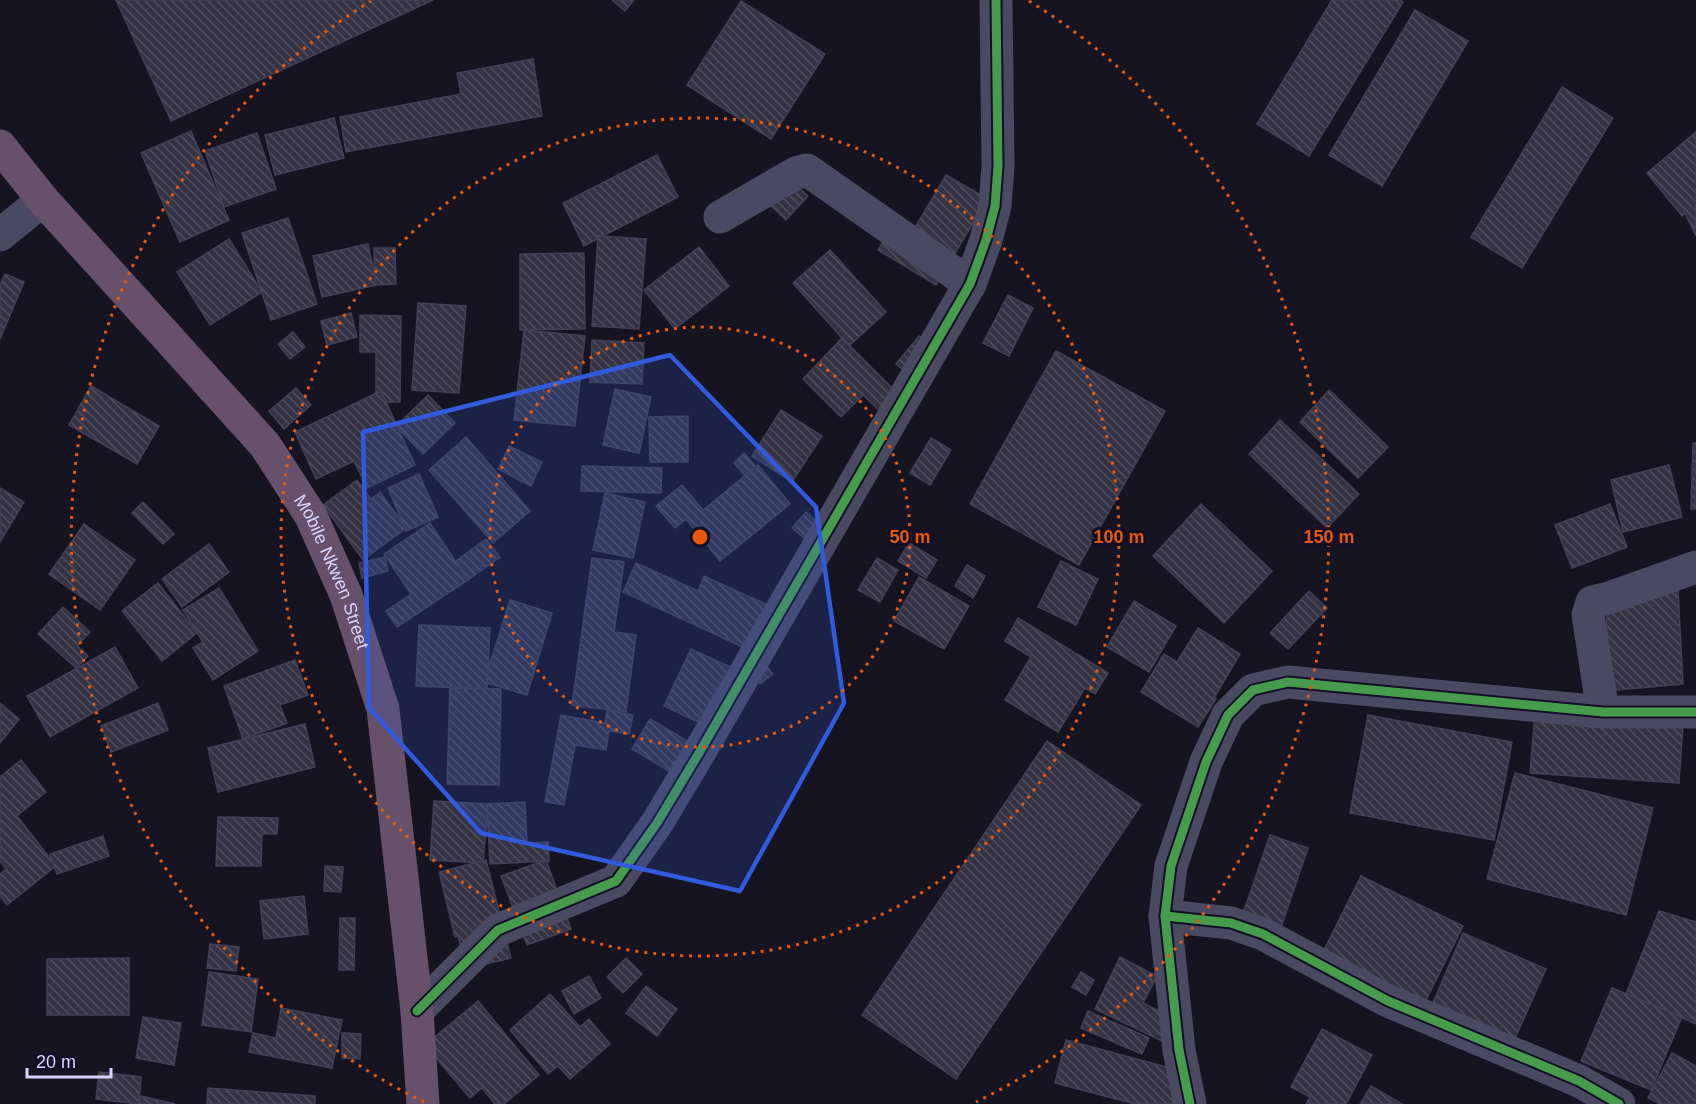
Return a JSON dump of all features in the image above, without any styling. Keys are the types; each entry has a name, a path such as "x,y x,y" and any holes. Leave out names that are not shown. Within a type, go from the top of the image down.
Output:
{"highway":[{"name":"Mobile Nkwen Street","path":"0,146 43,200 265,445 311,516 346,595 383,709 417,1011 423,1104"}],"street":[{"path":"417,1011 498,930 616,880 657,823 693,763 970,284 986,240 995,206 998,166 996,0"},
{"path":"720,217 796,173 807,170 970,284"},
{"path":"0,235 43,200"},
{"path":"1603,712 1588,615 1592,602 1696,567"},
{"path":"1190,1104 1179,1050 1165,915 1171,866 1206,762 1228,716 1253,690 1287,682 1603,712 1696,712"},
{"path":"1165,915 1231,923 1263,933 1388,1001 1579,1081 1619,1104"}],"highlighted area":[{"path":"670,355 816,507 844,703 740,891 481,833 369,708 363,432"}],"building":[{"path":"116,0 433,0 171,121"},
{"path":"612,0 634,0 625,11"},
{"path":"1332,0 1400,0 1403,2 1309,156 1257,124"},
{"path":"741,1 825,54 771,139 687,85"},
{"path":"1415,10 1468,41 1382,186 1329,155"},
{"path":"533,59 542,116 346,152 340,117 461,94 457,73"},
{"path":"1562,87 1613,118 1522,268 1471,237"},
{"path":"334,118 344,158 275,175 265,135"},
{"path":"191,131 229,220 180,242 141,153"},
{"path":"1696,132 1696,205 1682,216 1647,173"},
{"path":"257,133 276,189 224,207 205,151"},
{"path":"657,155 678,197 584,246 563,203"},
{"path":"946,175 1000,206 986,230 973,223 936,285 878,250 892,227 909,238"},
{"path":"791,181 808,196 786,220 769,204"},
{"path":"1696,205 1696,236 1684,211"},
{"path":"288,218 317,304 271,320 242,233"},
{"path":"598,236 646,239 639,329 592,326"},
{"path":"229,239 262,292 210,325 177,272"},
{"path":"368,244 377,285 322,297 313,256"},
{"path":"699,247 729,286 675,329 644,290"},
{"path":"374,248 395,248 396,284 375,285"},
{"path":"830,250 886,312 849,346 793,283"},
{"path":"584,253 585,329 520,330 520,254"},
{"path":"5,274 24,282 0,339 0,285"},
{"path":"1008,295 1033,308 1009,356 983,343"},
{"path":"418,303 466,306 459,393 412,390"},
{"path":"351,313 357,337 327,345 321,321"},
{"path":"360,315 401,316 400,402 376,402 376,352 360,352"},
{"path":"524,330 585,336 575,426 514,420"},
{"path":"293,332 305,347 290,359 278,344"},
{"path":"919,336 935,349 912,377 896,364"},
{"path":"842,338 902,398 885,416 863,395 841,417 803,379"},
{"path":"592,340 644,343 642,384 590,382"},
{"path":"1056,351 1165,411 1079,565 970,504"},
{"path":"91,386 159,426 137,464 69,425"},
{"path":"296,388 311,405 284,429 269,411"},
{"path":"615,389 651,397 639,453 603,445"},
{"path":"1329,390 1388,447 1358,478 1300,422"},
{"path":"381,391 415,465 367,488 354,461 316,479 295,432"},
{"path":"428,395 455,423 423,454 396,426"},
{"path":"781,410 822,436 792,482 752,456"},
{"path":"688,416 688,462 650,462 649,417"},
{"path":"1280,420 1359,494 1327,528 1249,454"},
{"path":"466,437 530,511 493,543 429,470"},
{"path":"931,438 951,450 930,485 910,473"},
{"path":"1693,443 1696,443 1696,509 1691,509"},
{"path":"509,446 542,462 531,486 498,469"},
{"path":"744,453 756,467 746,477 734,463"},
{"path":"758,465 790,504 720,561 686,519 675,528 656,506 682,485 703,510"},
{"path":"1669,465 1682,517 1623,532 1611,480"},
{"path":"582,466 662,468 661,493 581,491"},
{"path":"419,474 438,517 406,531 388,488"},
{"path":"357,480 371,499 380,492 406,528 363,560 323,505"},
{"path":"0,488 24,502 0,542"},
{"path":"605,493 645,502 633,558 593,550"},
{"path":"143,502 174,534 163,544 132,513"},
{"path":"1201,504 1272,571 1224,623 1153,556"},
{"path":"1610,504 1627,547 1572,568 1555,525"},
{"path":"806,512 830,533 816,548 792,528"},
{"path":"430,523 468,580 397,627 386,611 411,594 384,554"},
{"path":"84,524 135,560 100,610 49,574"},
{"path":"486,539 500,557 469,579 456,561"},
{"path":"909,543 937,560 926,578 898,561"},
{"path":"209,544 229,572 182,607 162,579"},
{"path":"385,557 388,571 362,578 359,563"},
{"path":"592,558 624,562 614,632 636,635 626,712 572,705"},
{"path":"877,558 898,570 880,602 858,590"},
{"path":"1061,561 1098,579 1076,625 1038,607"},
{"path":"636,563 698,591 704,576 781,611 760,655 623,592"},
{"path":"967,565 985,576 973,598 955,586"},
{"path":"919,577 969,606 944,649 894,621"},
{"path":"158,583 197,633 162,661 122,611"},
{"path":"219,588 258,651 213,680 193,648 203,642 183,610"},
{"path":"1678,590 1683,684 1606,691 1607,611"},
{"path":"1309,591 1327,608 1288,649 1270,633"},
{"path":"510,600 552,613 527,695 484,682"},
{"path":"1134,601 1176,626 1149,672 1107,647"},
{"path":"63,607 90,632 77,646 88,656 76,668 38,634"},
{"path":"1018,618 1108,673 1095,694 1085,688 1058,732 1005,700 1031,657 1005,641"},
{"path":"419,625 490,628 487,689 416,686"},
{"path":"1198,628 1240,654 1198,727 1141,692 1164,654 1177,662"},
{"path":"115,647 138,688 50,737 27,696"},
{"path":"691,649 744,673 717,731 664,706"},
{"path":"759,656 773,674 760,684 746,666"},
{"path":"295,660 308,695 280,705 287,723 243,739 224,686"},
{"path":"450,688 501,689 499,785 447,784"},
{"path":"0,703 19,719 0,743"},
{"path":"158,703 168,730 111,752 101,726"},
{"path":"607,710 633,715 629,734 609,731 606,750 575,745 564,805 545,802 561,715 605,723"},
{"path":"1535,713 1683,724 1679,783 1530,773"},
{"path":"1368,715 1512,742 1494,840 1350,813"},
{"path":"650,719 702,750 684,780 632,749"},
{"path":"305,724 315,767 218,792 208,748"},
{"path":"1047,741 1141,805 956,1079 862,1015"},
{"path":"21,760 46,792 17,816 56,866 7,905 0,896 0,874 6,869 0,861 0,777"},
{"path":"1515,773 1653,808 1626,915 1487,879"},
{"path":"434,801 488,804 483,863 430,860"},
{"path":"525,802 527,843 548,842 549,861 490,864 487,804"},
{"path":"218,817 278,818 277,834 262,834 261,866 216,866"},
{"path":"1270,835 1308,848 1274,948 1236,934"},
{"path":"103,836 109,856 57,874 50,854"},
{"path":"486,860 511,958 466,969 458,936 455,937 439,872"},
{"path":"546,860 571,929 527,945 501,876"},
{"path":"325,866 343,867 341,892 324,891"},
{"path":"1361,876 1463,926 1423,1006 1321,956"},
{"path":"304,896 308,934 264,939 260,901"},
{"path":"1659,911 1696,922 1696,1024 1626,994"},
{"path":"340,918 355,918 354,970 339,970"},
{"path":"1463,933 1546,969 1513,1043 1431,1007"},
{"path":"210,944 239,947 236,971 207,968"},
{"path":"1120,957 1157,976 1143,1003 1173,1018 1162,1041 1095,1009"},
{"path":"129,958 129,1015 47,1015 47,959"},
{"path":"626,958 642,974 623,993 607,977"},
{"path":"209,972 258,979 251,1032 202,1025"},
{"path":"1081,972 1094,980 1086,995 1072,987"},
{"path":"589,976 601,998 574,1014 562,991"},
{"path":"646,986 677,1009 657,1036 626,1013"},
{"path":"1612,988 1682,1017 1651,1090 1581,1061"},
{"path":"550,994 580,1027 589,1019 610,1044 570,1079 558,1066 548,1074 510,1030"},
{"path":"478,1001 539,1075 504,1104 495,1104 482,1088 470,1098 425,1045"},
{"path":"281,1008 342,1020 332,1068 249,1052 253,1033 276,1038"},
{"path":"1088,1011 1149,1038 1142,1054 1081,1028"},
{"path":"143,1017 181,1023 174,1065 136,1058"},
{"path":"1322,1029 1372,1055 1346,1104 1306,1104 1310,1097 1291,1087"},
{"path":"342,1033 361,1034 360,1059 342,1058"},
{"path":"1066,1040 1189,1073 1180,1104 1135,1104 1055,1083"},
{"path":"1672,1053 1696,1066 1696,1104 1660,1104 1648,1098"},
{"path":"99,1072 141,1077 139,1104 96,1099"},
{"path":"1371,1086 1402,1104 1360,1104"},
{"path":"208,1088 315,1096 315,1104 207,1104"},
{"path":"141,1096 175,1104 139,1104"}],"cycle path":[{"path":"417,1011 498,930 616,881 657,823 699,753 970,284 986,240 995,206 998,166 996,0"},
{"path":"1190,1104 1179,1050 1165,916 1171,866 1206,762 1228,715 1253,690 1288,682 1603,712 1696,712"},
{"path":"1165,916 1231,923 1263,934 1388,1001 1579,1081 1619,1104"}]}
